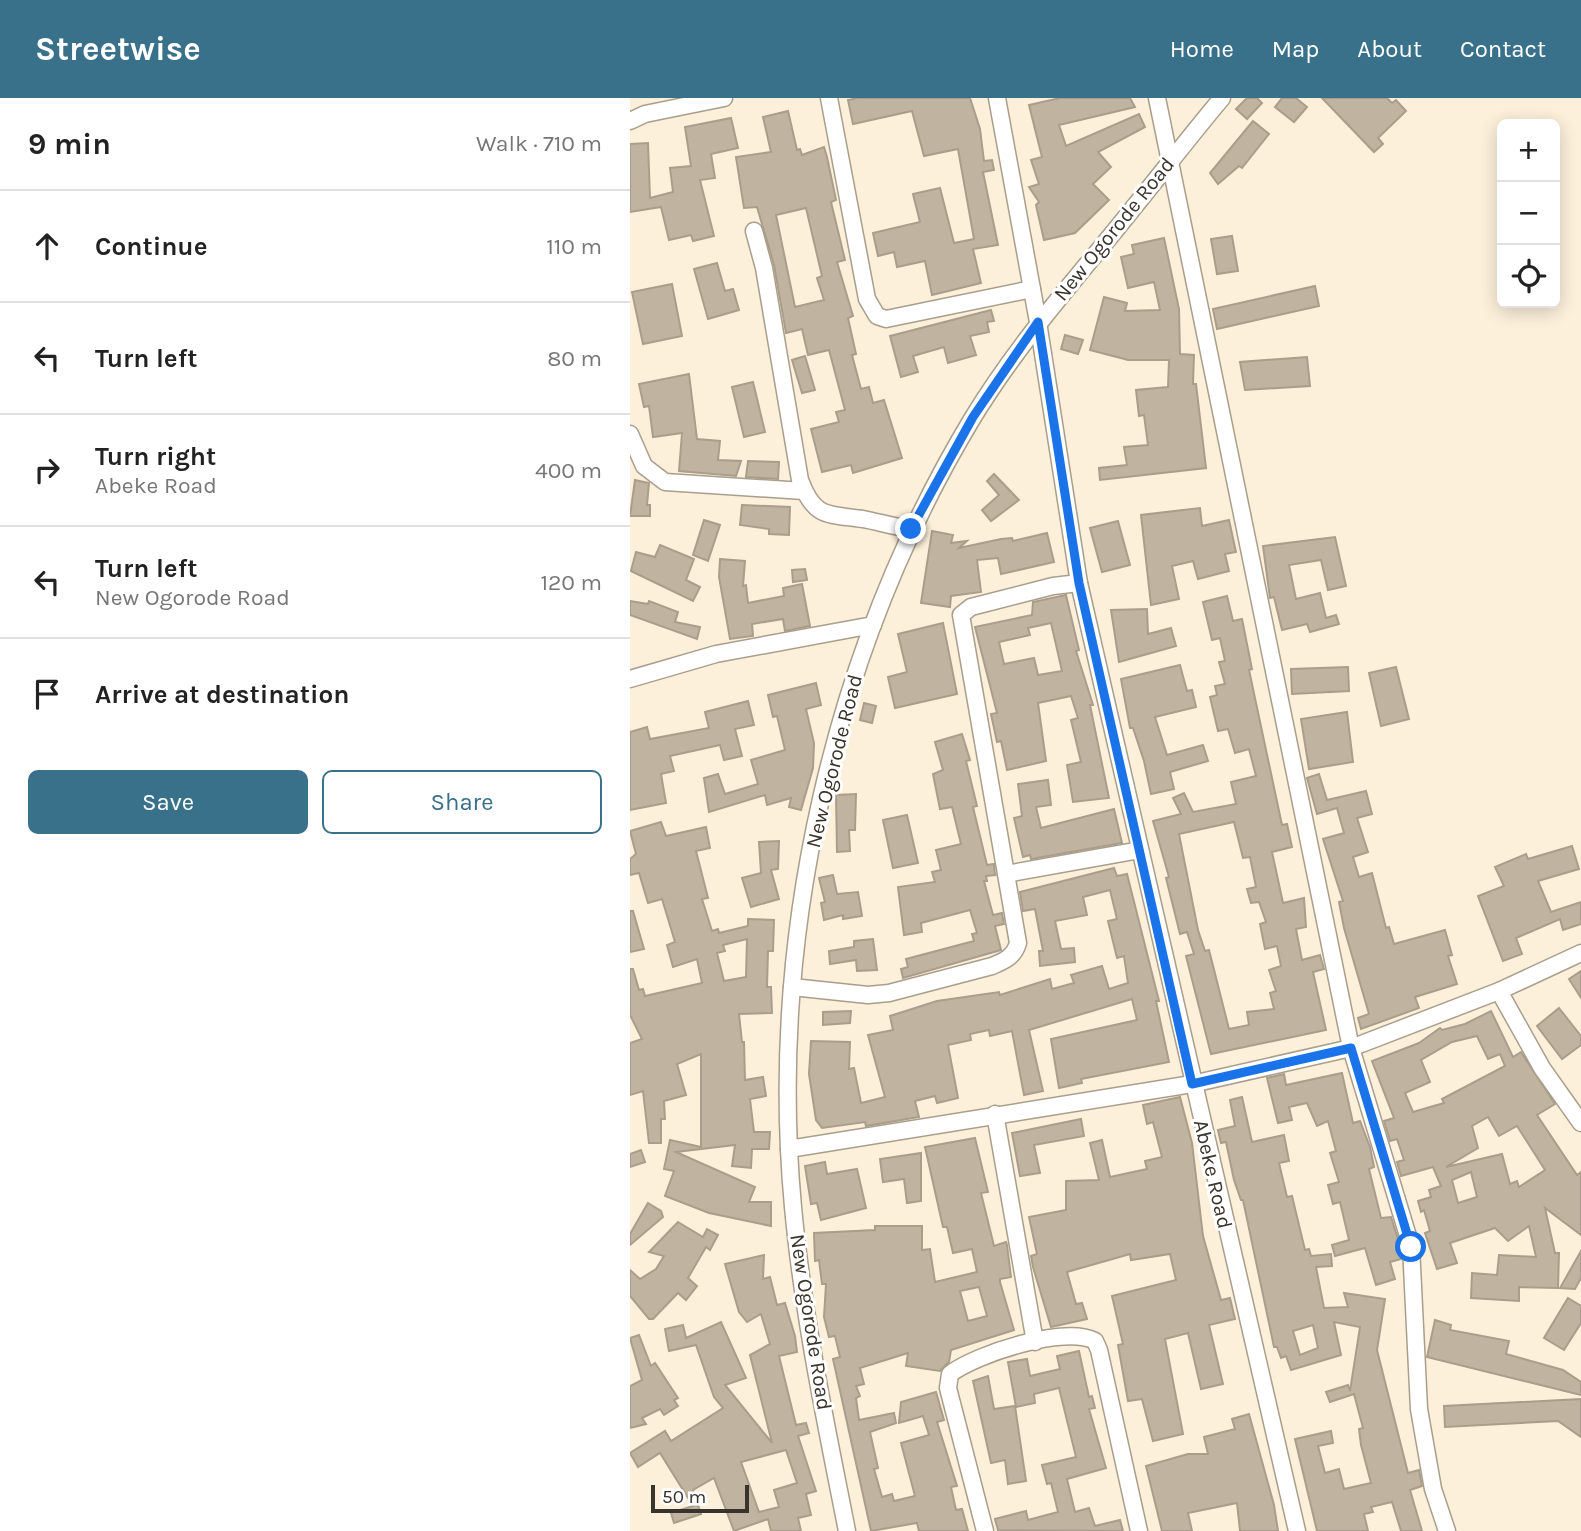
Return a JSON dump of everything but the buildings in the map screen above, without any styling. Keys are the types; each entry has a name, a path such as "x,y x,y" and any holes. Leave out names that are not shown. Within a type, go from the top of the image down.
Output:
{"street":[{"path":"630,121 645,114 724,98"},
{"path":"829,98 867,299 877,316 886,319 1032,289"},
{"name":"Abeke Road","path":"997,98 1038,322 1079,583 1192,1084 1297,1531"},
{"path":"1157,98 1351,1048 1411,1247 1419,1409 1433,1489 1447,1531"},
{"name":"New Ogorode Road","path":"847,1531 802,1285 789,1149 787,1068 792,987 815,823 849,687 911,529 973,417 1038,322 1222,98"},
{"path":"754,231 807,500 819,511 834,517 911,529"},
{"path":"630,434 644,466 665,482 804,491"},
{"path":"792,987 868,995 889,993 992,966 1007,959 1018,943 961,615 971,607 1053,586 1079,583"},
{"path":"630,679 716,654 873,625"},
{"path":"1006,874 1140,850"},
{"path":"789,1149 1192,1084 1351,1048 1499,991 1581,953"},
{"path":"1499,991 1542,1068 1581,1123"},
{"path":"995,1114 1035,1342"},
{"path":"985,1531 948,1388 950,1374 965,1363 983,1356 1073,1335 1095,1341 1139,1531"}],"route":[{"path":"911,529 973,417 1038,322 1079,583 1192,1084 1351,1048 1411,1247"}]}
